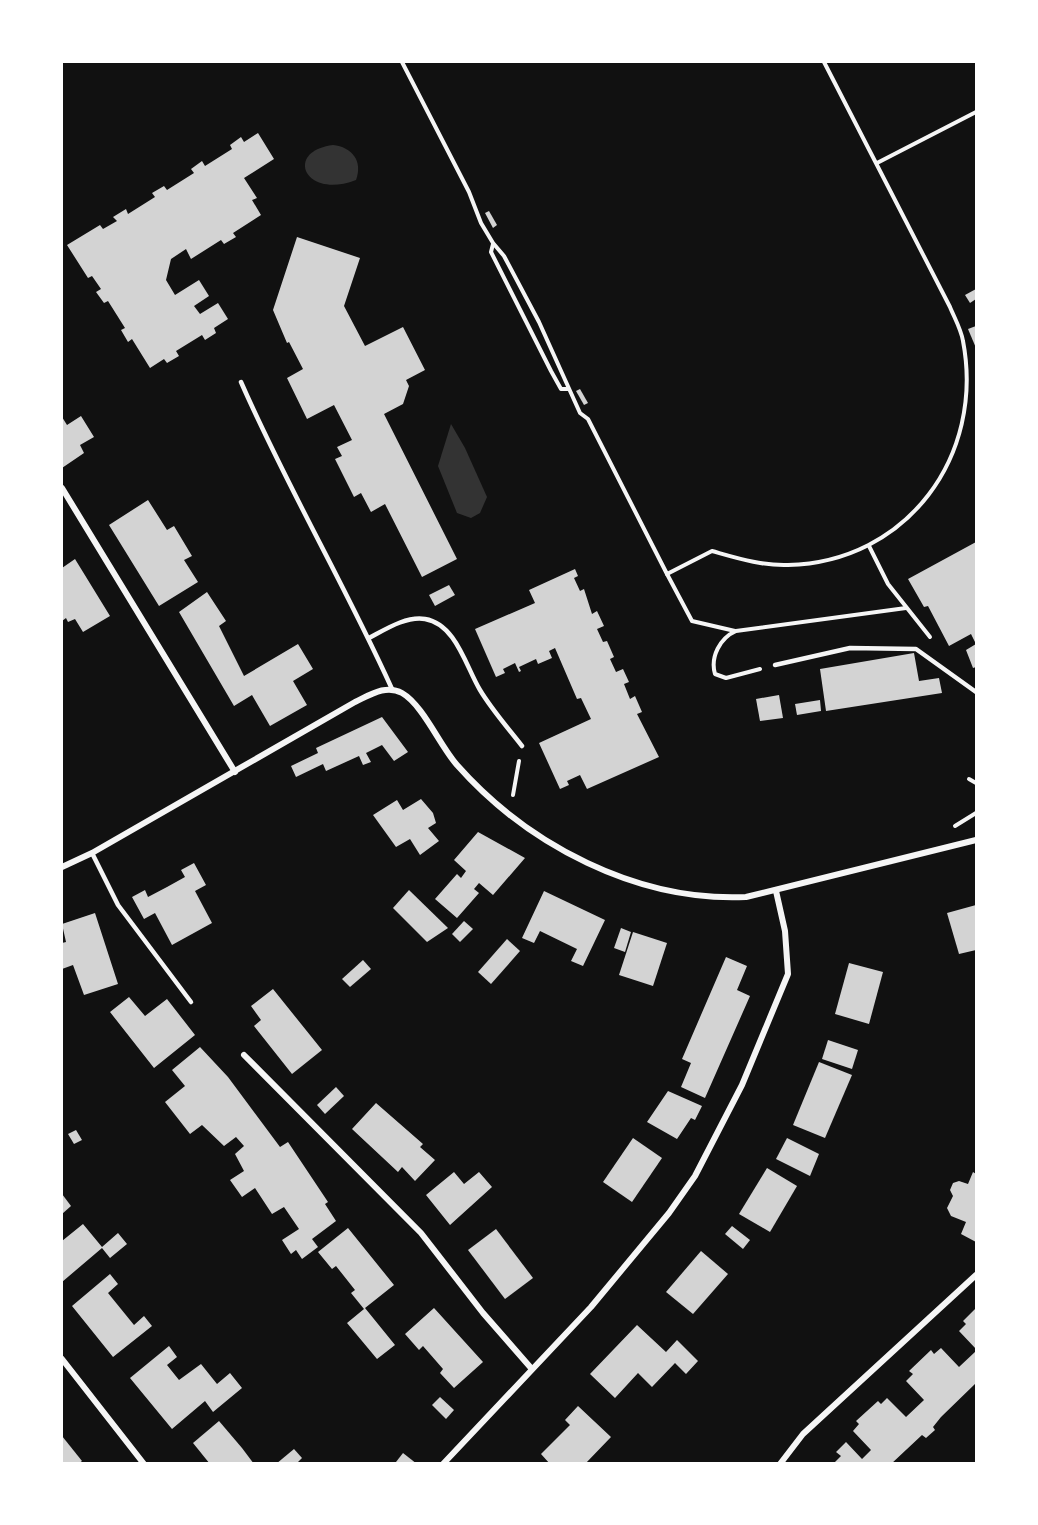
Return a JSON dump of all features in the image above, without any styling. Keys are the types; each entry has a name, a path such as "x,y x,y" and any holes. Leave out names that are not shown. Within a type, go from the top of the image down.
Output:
{"street":[{"path":"62,488 236,772"},
{"path":"62,867 92,853 236,772 355,702 375,692 392,689 405,694 448,756 477,788 509,816 545,840 609,872 666,891 711,899 746,897 976,840"},
{"path":"443,1464 531,1368 591,1307 669,1213 720,1133 788,974 785,931 776,891"},
{"path":"244,1055 421,1233 483,1313 531,1368"},
{"path":"780,1464 803,1434 976,1275"},
{"path":"62,1359 144,1464"}],"lane":[{"path":"241,382 266,439 369,638 392,689"},
{"path":"369,638 412,619 428,620 444,628 456,643 480,690 522,746"},
{"path":"775,665 850,648 916,649 976,692"},
{"path":"92,853 118,905 191,1002"}],"path":[{"path":"402,62 470,192 493,243 504,256 539,321 580,413 588,419 692,621 736,631 906,608"},
{"path":"667,574 712,551 766,564 787,565 828,560 869,546 889,534 914,513 941,478 958,436 964,407 963,340 950,307 824,62"},
{"path":"877,163 976,112"},
{"path":"493,243 491,252 551,371 561,389 568,389"},
{"path":"869,546 888,584"},
{"path":"736,631 722,641 714,663 715,674 726,678 775,665"},
{"path":"509,816 522,746"},
{"path":"969,779 976,783"}],"shaded area":[{"path":"333,145 346,149 354,156 358,167 356,180 324,184 313,179 307,172 305,164 309,156 318,149"},
{"path":"451,424 465,448 487,497 480,513 471,518 457,513 438,466"}],"building":[{"path":"258,133 274,159 244,178 257,198 252,200 261,215 233,233 236,237 224,244 221,240 191,259 186,249 171,259 166,280 175,295 199,280 209,296 194,306 200,314 218,303 228,319 214,328 216,333 205,340 202,335 176,351 179,356 167,363 164,359 150,368 132,339 128,342 121,330 125,328 108,301 104,303 96,292 101,289 92,276 88,278 67,245 100,225 103,229 117,221 113,217 126,209 128,214 155,197 152,193 164,186 167,190 194,173 191,169 202,161 205,166 232,149 230,145 241,137 244,142"},
{"path":"489,211 497,225 493,228 485,213"},
{"path":"297,237 360,258 344,306 365,346 403,327 425,370 406,380 409,386 403,404 384,414 457,559 422,577 385,504 371,512 361,493 354,497 335,459 342,456 337,447 352,440 334,405 307,419 287,378 303,369 289,342 287,343 273,310"},
{"path":"976,289 976,299 970,303 965,295"},
{"path":"976,326 976,348 968,329"},
{"path":"580,389 588,403 584,405 576,391"},
{"path":"81,416 94,437 80,445 84,453 62,468 62,417 67,425"},
{"path":"148,500 167,530 174,526 192,556 184,560 198,582 159,606 109,525"},
{"path":"976,542 976,644 971,634 949,646 928,606 924,607 908,579"},
{"path":"75,559 110,616 83,632 75,619 68,622 66,618 62,621 62,568"},
{"path":"575,569 578,576 574,578 580,591 584,589 592,614 597,611 604,626 597,629 603,642 607,641 614,657 610,659 616,672 623,669 629,682 624,684 630,699 635,696 642,712 637,714 659,757 587,789 580,775 567,781 569,785 560,789 539,743 591,719 581,698 577,699 555,648 549,651 552,658 538,664 536,659 519,667 521,671 519,672 515,663 503,669 505,673 496,677 475,629 535,603 529,590"},
{"path":"449,585 455,595 435,606 429,595"},
{"path":"207,592 226,621 219,626 244,676 298,644 313,669 293,681 307,705 270,726 252,695 234,706 179,612"},
{"path":"976,644 976,667 973,668 966,650"},
{"path":"914,653 919,681 939,678 942,693 826,711 820,669"},
{"path":"779,695 783,718 760,721 756,699"},
{"path":"820,700 821,711 797,715 795,704"},
{"path":"382,717 408,752 394,761 382,745 366,753 371,762 363,765 359,756 326,771 323,764 296,777 291,766 318,753 316,748"},
{"path":"421,799 433,813 436,823 428,828 439,841 420,855 410,839 396,847 373,815 397,800 403,810"},
{"path":"478,832 525,858 493,895 479,883 474,889 479,893 457,918 435,899 457,874 461,878 466,871 454,860"},
{"path":"194,863 206,885 195,891 212,923 172,945 155,913 144,919 132,897 145,890 148,897 167,887 185,877 181,870"},
{"path":"409,890 448,928 427,942 393,908"},
{"path":"544,891 605,920 583,966 571,961 577,949 540,931 534,943 522,938"},
{"path":"976,905 976,950 959,954 947,913"},
{"path":"95,913 118,984 84,995 73,965 62,969 62,943 66,942 62,924"},
{"path":"464,921 473,929 460,942 452,934"},
{"path":"621,928 631,932 625,952 614,948"},
{"path":"633,932 667,943 653,986 619,975"},
{"path":"507,939 520,951 491,984 478,972"},
{"path":"726,957 747,966 737,990 750,996 705,1098 681,1087 691,1063 682,1059"},
{"path":"363,960 371,969 350,987 342,979"},
{"path":"849,963 883,972 869,1024 835,1014"},
{"path":"273,989 322,1050 292,1074 254,1026 261,1020 251,1006"},
{"path":"129,997 145,1016 167,999 195,1035 154,1068 110,1012"},
{"path":"828,1040 858,1050 852,1069 822,1059"},
{"path":"200,1047 228,1077 280,1147 288,1142 328,1202 325,1204 336,1221 312,1239 318,1247 302,1259 296,1250 291,1254 282,1240 299,1229 284,1207 272,1214 255,1188 242,1197 230,1180 244,1171 235,1154 244,1146 236,1137 224,1146 202,1125 190,1134 165,1102 185,1086 172,1070"},
{"path":"819,1062 852,1075 825,1138 793,1125"},
{"path":"336,1087 344,1096 325,1114 317,1105"},
{"path":"668,1091 702,1106 695,1120 691,1118 677,1139 647,1122"},
{"path":"376,1103 423,1144 420,1147 435,1160 415,1181 402,1167 398,1172 352,1129"},
{"path":"76,1130 82,1140 74,1144 68,1134"},
{"path":"633,1138 662,1158 632,1202 603,1182"},
{"path":"787,1138 819,1154 810,1176 776,1159"},
{"path":"767,1168 797,1186 770,1232 739,1214"},
{"path":"454,1172 464,1184 479,1172 492,1187 450,1225 426,1195"},
{"path":"973,1172 976,1174 976,1242 961,1234 966,1222 951,1216 947,1208 953,1196 950,1190 953,1183 959,1181 968,1184"},
{"path":"62,1194 71,1206 62,1214"},
{"path":"83,1224 102,1247 118,1233 127,1244 110,1258 102,1248 62,1282 62,1241"},
{"path":"732,1226 750,1240 743,1249 725,1234"},
{"path":"348,1228 394,1285 365,1308 395,1345 377,1359 347,1323 364,1309 351,1293 355,1290 336,1266 332,1269 318,1252"},
{"path":"496,1229 533,1278 505,1299 468,1250"},
{"path":"701,1251 728,1274 693,1314 666,1292"},
{"path":"110,1274 118,1284 108,1293 134,1325 144,1316 152,1326 113,1357 72,1306"},
{"path":"434,1308 483,1362 454,1388 440,1373 443,1369 423,1346 419,1350 405,1334"},
{"path":"976,1308 976,1349 959,1331 966,1324 963,1321"},
{"path":"637,1325 666,1352 677,1340 698,1361 686,1374 675,1363 652,1387 638,1373 615,1398 590,1374"},
{"path":"169,1346 177,1357 167,1365 179,1380 201,1364 217,1384 230,1373 242,1388 213,1412 205,1401 172,1429 130,1378"},
{"path":"941,1348 959,1367 976,1351 976,1383 941,1417 933,1427 935,1430 926,1438 922,1435 891,1464 833,1464 841,1456 836,1452 846,1442 862,1459 871,1450 853,1431 859,1424 856,1421 878,1401 881,1404 887,1398 906,1417 924,1400 906,1381 913,1374 909,1371 931,1350 934,1354"},
{"path":"440,1397 454,1410 446,1419 432,1405"},
{"path":"578,1406 611,1437 585,1464 550,1464 541,1454 570,1425 565,1420"},
{"path":"219,1421 254,1464 210,1464 193,1443"},
{"path":"62,1436 82,1461 78,1464 62,1464"},
{"path":"294,1449 302,1458 296,1464 276,1464"},
{"path":"403,1453 417,1464 398,1464 396,1462"}]}
